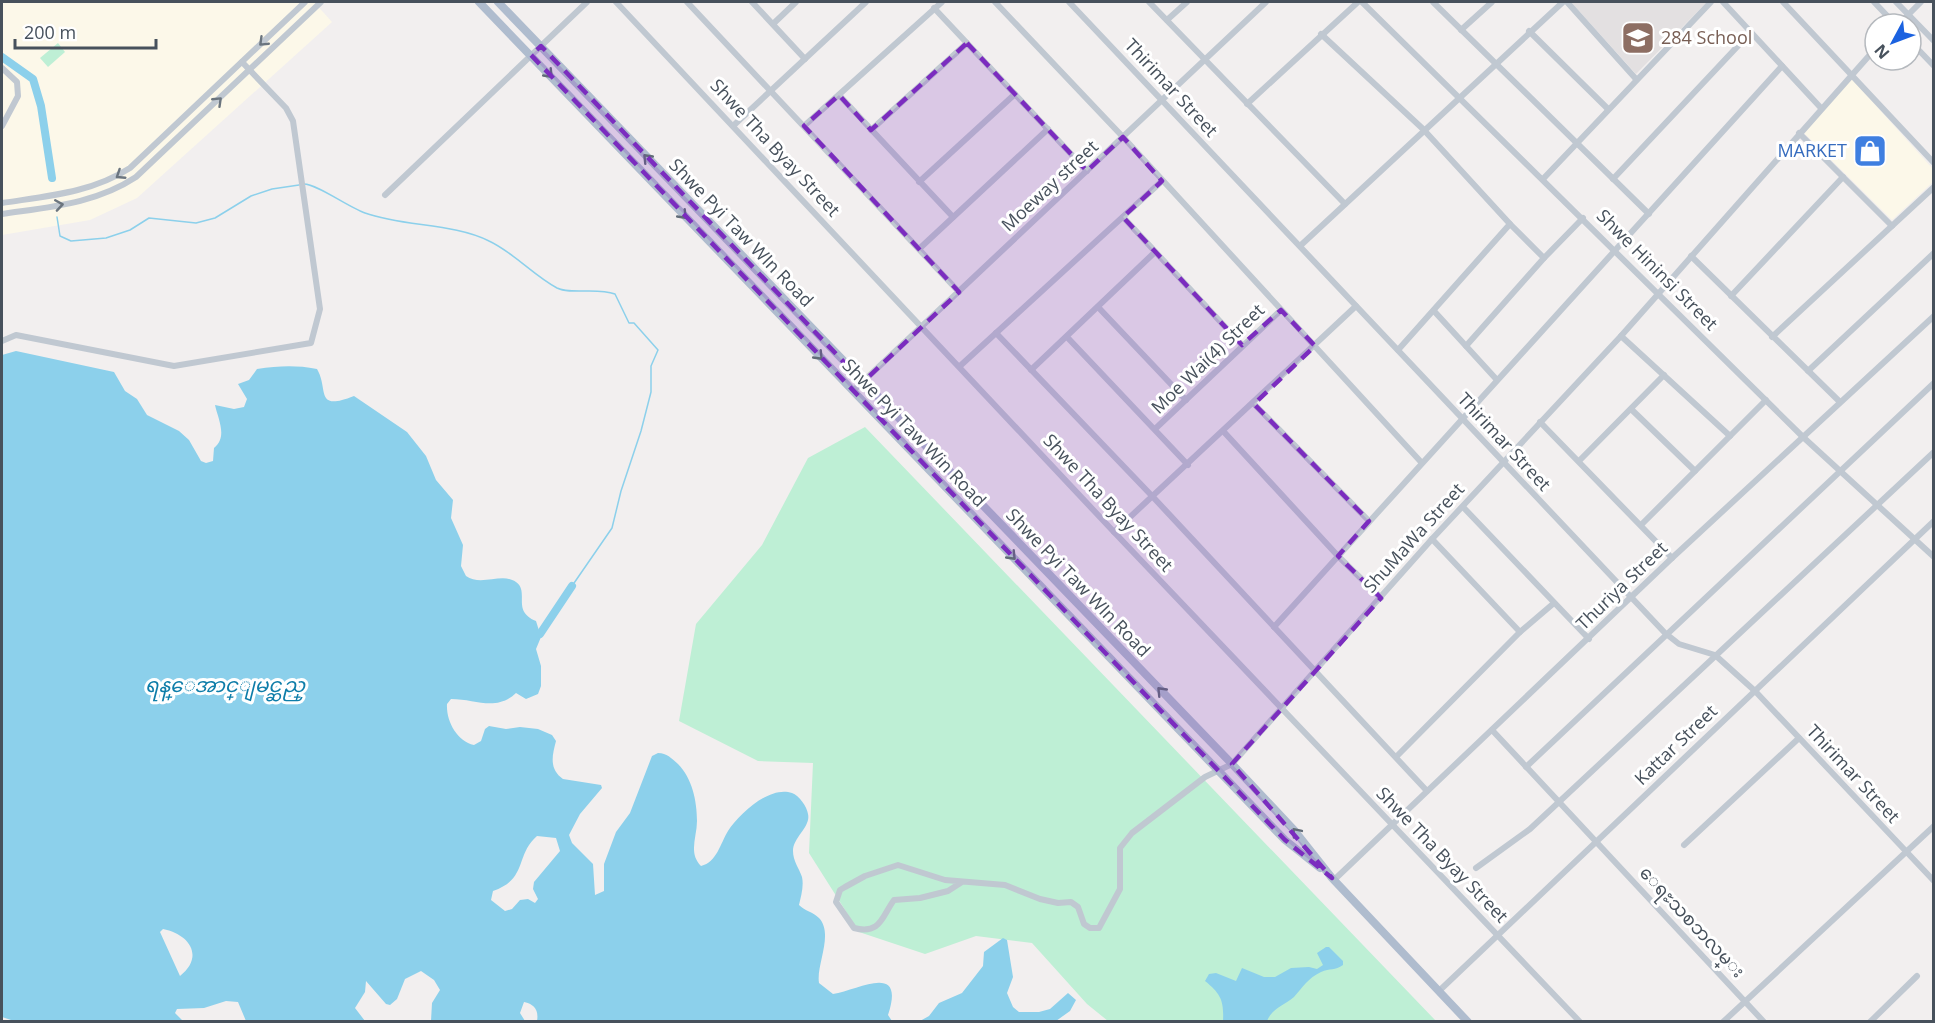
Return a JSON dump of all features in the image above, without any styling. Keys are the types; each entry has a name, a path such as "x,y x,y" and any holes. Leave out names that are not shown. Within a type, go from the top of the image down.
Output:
{"main road":[{"name":"Shwe Pyi Taw Win Road","path":"479,2 1285,840 1333,879"},
{"name":"Shwe Pyi Taw WIn Road","path":"498,2 1232,764 1294,830 1333,879"},
{"path":"1333,879 1468,1022"}],"street":[{"path":"2,214 86,201 114,192 136,177 321,2"},
{"path":"385,195 587,2"},
{"name":"Shwe Tha Byay Street","path":"616,2 923,326 1114,532 1580,1022"},
{"path":"687,2 959,292"},
{"path":"753,2 805,58"},
{"path":"773,24 796,2"},
{"path":"733,126 866,2"},
{"path":"804,126 942,2"},
{"path":"995,2 1123,137 1421,462"},
{"name":"Thirimar Street","path":"1069,2 1665,633 1679,644 1715,655 1755,691 1934,880"},
{"path":"1149,2 1345,204"},
{"path":"1167,20 1187,2"},
{"name":"Moeway street","path":"853,391 1266,2"},
{"path":"1247,104 1360,2"},
{"name":"Shwe Hininsi Street","path":"1360,2 1583,218 1803,437 1934,557"},
{"path":"1433,2 1649,214"},
{"path":"1461,30 1492,2"},
{"path":"1300,246 1458,96 1529,31 1565,2 1636,79"},
{"path":"1543,179 1711,2"},
{"path":"1723,2 1821,108"},
{"path":"1783,2 1934,163"},
{"path":"2,203 83,190 108,182 130,168 301,3 307,15"},
{"path":"934,8 1087,171"},
{"path":"1923,30 1934,41"},
{"path":"1529,31 1608,109"},
{"path":"1613,179 1751,32"},
{"path":"1322,34 1423,129 1544,258"},
{"path":"872,130 967,43"},
{"path":"1923,55 1934,66"},
{"name":"ShuMaWa Street","path":"962,882 948,891 920,898 894,900 887,916 874,928 864,931 854,928 836,902 840,890 865,876 890,866 962,882 1005,885 1040,899 1058,903 1071,902 1078,907 1084,924 1090,928 1100,928 1120,889 1118,871 1120,848 1143,823 1205,777 1232,764 1432,538 1621,336 1863,61"},
{"path":"2,340 22,336 174,366 308,346 316,334 320,309 293,121 286,108 242,62"},
{"path":"1274,627 1782,66"},
{"path":"2,68 17,82 18,96 2,126"},
{"path":"920,182 1015,94"},
{"path":"839,95 952,217"},
{"path":"918,249 1048,129"},
{"path":"1799,134 1892,226"},
{"path":"1731,296 1843,177"},
{"path":"960,366 1162,181"},
{"path":"1772,337 1934,187"},
{"path":"1123,217 1242,345"},
{"path":"1466,346 1583,218"},
{"path":"1398,350 1510,224"},
{"path":"1031,370 1155,252"},
{"path":"1808,371 1934,253"},
{"path":"1691,256 1840,402"},
{"path":"1114,532 1254,404 1356,306"},
{"path":"1098,307 1186,399"},
{"name":"Moe Wai(4) Street","path":"1155,429 1281,310"},
{"path":"1434,311 1497,380"},
{"name":"Thuriya Street","path":"1333,879 1672,558 1934,316"},
{"path":"996,333 1153,497 1426,791"},
{"path":"1621,336 1730,436"},
{"path":"1067,337 1188,465"},
{"path":"1579,460 1664,375"},
{"path":"1526,766 1839,469 1934,383"},
{"path":"1641,525 1766,400"},
{"path":"1254,404 1368,521"},
{"path":"1631,409 1695,471"},
{"path":"1540,422 1672,558"},
{"path":"1224,432 1338,556 1381,598"},
{"path":"1476,868 1530,829 1934,452"},
{"path":"1463,507 1589,639"},
{"name":"Kattar Street","path":"1439,991 1934,520"},
{"path":"999,543 1009,533"},
{"path":"1432,538 1520,632"},
{"path":"1396,757 1520,632 1554,603"},
{"path":"1098,645 1108,636"},
{"name":"ေရႊသစၥာလမ္း","path":"1492,730 1764,1022"},
{"path":"1684,845 1799,738"},
{"path":"1723,1022 1934,826"},
{"path":"1870,1022 1917,976"}],"highlighted area":[{"path":"967,43 1087,171 1123,137 1162,181 1123,217 1242,345 1281,310 1315,346 1254,404 1369,521 1338,556 1381,598 1232,764 1332,878 1285,840 531,55 541,46 863,382 959,292 804,126 839,95 871,130"}],"shaded area":[{"path":"2,2 314,2 332,22 137,198 90,220 2,235"},
{"name":"284 School","path":"1571,2 1707,2 1636,74"},
{"name":"MARKET","path":"1851,78 1933,169 1933,182 1892,220 1804,133"}],"green space":[{"path":"58,43 65,52 48,67 40,58"},
{"path":"865,427 1436,1021 1108,1021 1087,1004 1032,943 976,936 925,954 859,932 809,853 813,763 758,761 679,721 696,624 762,545 808,458"}],"water":[{"name":"ရန္ေအာင္ျမင္ဆည္","path":"16,351 114,372 125,391 137,399 147,415 179,431 189,440 201,461 206,463 213,461 214,448 218,444 221,433 215,405 234,409 244,407 247,399 238,384 249,380 257,369 287,366 317,369 328,400 341,400 354,396 407,432 426,456 436,480 453,500 451,518 463,545 461,566 466,576 478,580 504,578 516,582 522,591 524,612 536,621 541,637 536,649 541,666 541,686 538,694 526,699 516,693 508,699 493,703 451,699 447,704 448,717 458,735 474,745 481,741 485,729 489,726 506,729 520,727 538,729 552,735 556,741 553,762 555,771 563,779 601,785 602,788 580,814 569,835 572,843 593,864 595,895 604,891 604,864 616,832 630,813 652,756 658,753 669,756 687,776 695,798 697,827 694,850 701,866 711,861 728,831 747,809 774,793 795,794 804,805 808,819 793,851 803,880 799,905 819,918 825,932 819,983 833,994 866,985 885,984 891,988 892,998 888,1015 892,1021 537,1021 535,1008 524,1002 520,1013 525,1021 431,1021 432,1003 440,990 434,980 421,971 405,979 397,999 390,1005 386,1004 366,981 365,992 355,1008 365,1021 246,1021 238,1002 226,1001 204,1008 177,1009 175,1013 183,1021 17,1022 2,1017 2,355","holes":["537,836 556,838 560,851 534,882 533,889 538,899 535,903 528,899 520,900 512,909 505,911 491,900 493,891 512,880 530,843","163,929 180,936 191,947 192,961 180,976 160,932"]},
{"path":"1003,938 1007,940 1013,977 1007,993 1013,1007 1019,1012 1039,1012 1050,1009 1068,993 1076,1000 1070,1011 1056,1021 920,1021 929,1016 939,1003 962,993 983,966 984,952"},
{"path":"1329,947 1343,961 1343,965 1313,977 1294,997 1272,1013 1267,1021 1223,1021 1220,998 1205,981 1209,974 1216,973 1236,981 1242,968 1264,977 1275,977 1291,968 1317,969 1323,965 1317,953"}],"waterway":[{"path":"2,57 33,79 41,106 52,178"},
{"path":"304,184 317,188 365,213 475,235 498,246 557,288 615,294 629,323 634,323 658,350 651,366 651,392 641,431 621,491 612,528 572,586"},
{"path":"57,217 60,236 71,241 106,238 130,230 149,218 196,223 215,218 251,196 272,189 299,185"},
{"path":"540,634 572,586"}],"place":[{"name":"284 School","path":"1638,38"},
{"name":"MARKET","path":"1870,151"}]}
